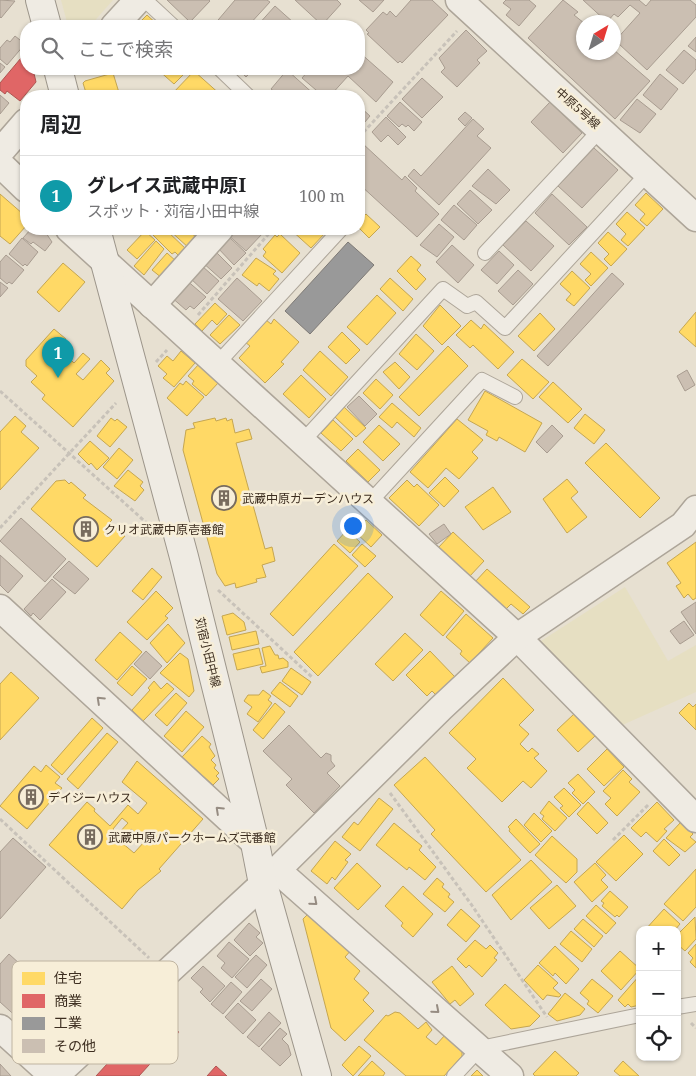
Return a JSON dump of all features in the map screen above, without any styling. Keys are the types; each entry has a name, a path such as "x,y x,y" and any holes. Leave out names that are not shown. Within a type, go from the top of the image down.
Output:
{"street":[{"path":"40,0 45,20"},
{"path":"120,20 138,0"},
{"name":"中原5号線","path":"467,7 696,218"},
{"path":"0,152 20,129"},
{"path":"0,164 20,183"},
{"path":"76,235 517,638 696,819"},
{"name":"苅宿小田中線","path":"97,235 184,557 255,843 270,877 317,1076"},
{"path":"152,305 215,235"},
{"path":"178,963 270,877 441,708 517,638 683,525 696,509"},
{"path":"0,608 255,843"},
{"path":"270,877 480,1048 510,1076"},
{"path":"0,1028 12,1039"},
{"path":"40,1064 54,1076 67,1064"}],"lane":[{"path":"145,0 167,20"},
{"path":"226,75 242,90"},
{"path":"485,253 601,129"},
{"path":"302,442 443,289 467,306 476,302 505,328 648,173"},
{"path":"217,364 335,235"},
{"path":"369,503 482,380 514,397"},
{"path":"681,1006 696,1004"},
{"path":"454,1076 480,1048 636,1015"}],"path":[{"path":"365,130 467,7"},
{"path":"152,367 268,235"},
{"path":"0,528 119,401"},
{"path":"376,774 471,904 556,1031"},
{"path":"614,840 664,788"},
{"path":"0,819 152,961"}],"shaded area":[{"path":"61,0 113,0 95,20 66,20"},
{"path":"625,587 668,661 696,645 696,692 618,727 538,643"}],"building: 住宅":[{"path":"147,15 152,20 142,20"},
{"path":"106,75 114,75 118,90 85,90 83,83"},
{"path":"164,75 183,75 174,84"},
{"path":"190,75 198,75 215,90 176,90"},
{"path":"646,193 663,209 647,226 640,220 645,214 635,205"},
{"path":"0,194 20,211 20,233 10,244 0,236"},
{"path":"627,212 645,228 628,246 621,240 626,234 616,224"},
{"path":"365,215 380,227 369,238 365,234"},
{"path":"608,232 627,249 611,266 604,259 609,254 598,243"},
{"path":"141,235 149,235 155,240 137,259 127,250"},
{"path":"153,235 171,235 187,250 180,257 175,252 172,254"},
{"path":"175,235 194,235 198,239 189,248"},
{"path":"275,235 277,237 281,235 300,253 282,273 263,256 266,252 263,249"},
{"path":"297,235 323,235 311,248"},
{"path":"156,241 164,249 144,275 134,266"},
{"path":"591,252 608,268 591,286 585,280 591,274 580,264"},
{"path":"167,253 177,262 162,278 152,270"},
{"path":"411,256 421,265 417,270 426,279 416,290 397,271"},
{"path":"256,258 276,271 273,274 279,279 269,291 259,283 257,286 242,275"},
{"path":"63,263 85,282 59,312 37,292"},
{"path":"572,271 590,288 574,306 566,300 571,294 560,284"},
{"path":"390,278 413,299 403,311 380,289"},
{"path":"377,295 396,313 367,345 347,327"},
{"path":"215,303 227,314 217,325 212,320 202,331 195,324"},
{"path":"440,305 461,326 442,345 423,326"},
{"path":"696,312 696,347 679,332"},
{"path":"540,313 555,329 534,351 518,336"},
{"path":"229,315 240,325 220,344 210,335"},
{"path":"274,319 299,342 281,362 284,364 265,383 239,358 250,346 245,342 266,320 271,324"},
{"path":"471,320 481,329 484,324 514,352 498,369 473,345 470,348 456,335"},
{"path":"54,329 66,339 58,348 74,363 83,353 90,359 76,374 83,380 101,360 110,369 106,373 114,381 73,427 42,399 45,395 31,382 37,376 26,366 26,360"},
{"path":"342,332 360,350 346,364 328,347"},
{"path":"416,334 434,351 417,370 399,354"},
{"path":"448,346 468,366 419,416 399,397"},
{"path":"181,351 195,363 174,387 163,378 167,374 158,366 167,356 173,361"},
{"path":"320,351 348,377 331,396 303,370"},
{"path":"522,359 549,382 533,399 507,375"},
{"path":"395,362 410,377 399,389 383,372"},
{"path":"199,364 219,382 206,396 192,384 194,381 188,376"},
{"path":"301,375 326,399 309,418 283,394"},
{"path":"376,379 393,395 380,409 363,393"},
{"path":"186,381 204,397 187,416 167,398 180,383 183,385"},
{"path":"553,382 582,409 568,423 539,397"},
{"path":"485,391 542,423 525,452 499,437 497,441 486,435 488,431 468,420"},
{"path":"392,403 421,428 414,437 397,422 392,428 379,417"},
{"path":"344,407 366,428 356,437 335,417"},
{"path":"585,414 605,430 594,444 574,428"},
{"path":"15,416 26,426 21,432 39,448 0,490 0,432"},
{"path":"111,418 115,421 117,419 127,427 110,447 97,436"},
{"name":"武蔵中原ガーデンハウス","path":"215,418 216,421 226,418 227,421 232,419 235,433 249,429 252,439 236,443 265,549 272,547 275,561 262,565 266,577 256,579 257,582 236,588 235,583 225,586 217,574 183,450 186,430 195,428 193,423"},
{"path":"457,419 483,440 472,452 478,458 459,479 446,468 428,488 410,472"},
{"path":"333,420 353,439 341,451 321,433"},
{"path":"379,425 400,444 383,461 363,442"},
{"path":"90,441 109,458 97,470 78,454"},
{"path":"606,443 660,498 640,518 585,463"},
{"path":"119,448 133,460 117,479 103,467"},
{"path":"358,449 380,470 368,482 346,461"},
{"path":"128,470 143,482 140,486 144,490 135,501 114,486"},
{"path":"445,477 459,491 444,507 429,493"},
{"path":"567,479 578,492 571,498 587,517 567,533 543,499"},
{"name":"クリオ武蔵中原壱番館","path":"65,480 69,484 71,482 86,495 83,498 112,520 110,522 125,536 97,567 31,509 56,481"},
{"path":"407,480 414,487 417,484 439,505 419,526 389,498"},
{"path":"493,487 511,512 483,530 465,507"},
{"path":"366,520 382,535 371,547 355,532"},
{"path":"347,530 360,542 350,553 337,541"},
{"path":"453,532 484,561 469,577 438,548"},
{"path":"696,542 696,598 693,600 688,594 684,598 676,586 681,583 667,563"},
{"path":"334,544 358,566 293,636 270,614"},
{"path":"362,544 376,556 365,567 352,555"},
{"path":"152,568 162,577 143,600 132,591"},
{"path":"487,569 530,607 523,614 511,604 505,610 474,583"},
{"path":"368,573 393,597 318,676 294,652"},
{"path":"156,591 173,608 165,616 168,618 147,640 127,622"},
{"path":"441,591 464,611 443,636 420,615"},
{"path":"233,613 244,622 246,630 227,635 222,616"},
{"path":"466,614 493,638 470,663 460,654 462,651 446,637"},
{"path":"168,624 185,643 167,663 150,643"},
{"path":"256,631 259,644 232,650 229,637"},
{"path":"120,632 142,652 117,680 95,660"},
{"path":"405,633 423,650 393,681 375,664"},
{"path":"270,646 279,659 283,658 288,662 288,667 262,673 260,667 266,666 262,648"},
{"path":"259,648 263,664 237,670 233,654"},
{"path":"430,651 455,677 436,695 432,691 427,696 406,675"},
{"path":"180,653 188,659 194,691 189,697 160,673"},
{"path":"132,666 147,679 132,696 117,683"},
{"path":"291,668 311,682 302,695 282,681"},
{"path":"11,672 39,698 0,740 0,684"},
{"path":"503,678 534,710 519,725 529,734 520,744 528,752 532,748 539,754 534,758 547,771 531,788 523,781 502,802 467,768 476,759 449,733"},
{"path":"154,681 161,689 167,683 174,689 143,721 132,710 150,690 148,688"},
{"path":"280,682 298,696 290,707 271,693"},
{"path":"263,690 271,696 268,700 272,703 258,722 247,714 252,707 244,701 248,695 259,695"},
{"path":"176,693 187,703 167,726 155,715"},
{"path":"275,703 285,712 263,739 253,730"},
{"path":"689,703 693,707 696,704 696,730 679,713"},
{"path":"186,711 204,727 182,752 164,736"},
{"path":"574,714 595,736 578,752 557,730"},
{"path":"92,718 103,728 62,775 51,765"},
{"path":"107,733 118,742 78,789 67,779"},
{"path":"202,736 211,744 209,747 215,756 211,760 216,765 214,768 219,773 216,776 219,779 213,785 182,757"},
{"path":"607,749 624,767 604,786 587,769"},
{"path":"425,757 521,860 486,892 431,834 435,830 394,785"},
{"name":"武蔵中原パークホームズ弐番館","path":"137,761 203,819 159,869 161,871 138,890 122,909 49,845 87,802 110,826 128,805 138,814 147,803 122,782","holes":["122,818 128,823 118,834 113,829","131,829 145,841 134,853 121,842"]},
{"name":"デイジーハウス","path":"46,765 60,777 55,783 62,788 27,829 0,806 34,766 41,772"},
{"path":"623,770 632,779 629,782 640,792 617,816 605,804 611,798 603,791"},
{"path":"578,774 595,792 583,804 572,793 575,790 568,783"},
{"path":"564,788 581,805 569,817 560,808 563,806 554,797"},
{"path":"379,798 393,809 360,851 342,837 354,822 358,825"},
{"path":"549,801 567,818 555,831 542,819 544,816 540,813"},
{"path":"588,802 608,823 597,834 577,814"},
{"path":"657,802 674,820 664,829 667,831 657,842 646,832 641,837 631,828"},
{"path":"534,813 552,831 541,842 524,825"},
{"path":"516,819 540,844 530,853 509,831 508,827"},
{"path":"681,822 693,834 690,837 696,842 685,852 666,838"},
{"path":"394,823 422,846 419,850 436,867 425,880 409,867 407,870 376,845"},
{"path":"624,835 643,854 616,881 596,862"},
{"path":"552,836 577,859 577,872 566,883 535,855"},
{"path":"664,839 680,855 669,866 653,851"},
{"path":"335,841 351,854 345,860 348,862 335,880 332,877 327,884 311,871"},
{"path":"531,860 552,882 511,920 492,895"},
{"path":"357,863 381,886 358,910 334,888"},
{"path":"595,863 606,875 601,880 608,887 592,902 574,882"},
{"path":"696,869 696,907 683,921 664,904"},
{"path":"437,878 444,884 442,887 450,894 448,897 454,902 445,912 423,894"},
{"path":"557,885 576,906 549,929 530,908"},
{"path":"403,886 433,914 413,937 401,926 403,923 385,906"},
{"path":"610,891 628,907 619,917 617,915 615,917 602,906 604,903 601,901"},
{"path":"596,905 616,923 606,934 586,916"},
{"path":"461,909 480,926 466,942 447,925"},
{"path":"664,909 680,924 678,926 649,926"},
{"path":"311,911 352,949 345,957 360,971 354,979 369,993 363,1000 374,1011 345,1041 331,1028 303,919"},
{"path":"695,917 696,939 685,951 681,948 681,931"},
{"path":"583,919 603,936 594,947 574,929"},
{"path":"571,931 592,949 582,962 560,944"},
{"path":"475,940 486,949 490,945 498,953 494,958 497,960 482,977 469,965 466,968 457,959"},
{"path":"696,944 696,968 690,962 693,958 688,953"},
{"path":"555,946 579,969 566,984 555,973 553,976 539,963"},
{"path":"620,951 636,965 636,973 621,990 601,971"},
{"path":"538,965 558,983 553,988 561,995 559,997 547,995 543,1000 524,980"},
{"path":"452,966 474,994 460,1006 455,1000 450,1004 432,982"},
{"path":"592,979 613,996 598,1013 587,1004 589,1001 580,993"},
{"path":"636,980 636,1006 631,1007 628,1004 625,1007 618,1000"},
{"path":"505,984 540,1016 530,1026 511,1029 485,1005"},
{"path":"565,993 585,1009 580,1015 557,1021 548,1014"},
{"path":"395,1012 400,1013 418,1029 426,1022 432,1030 426,1037 436,1045 445,1035 462,1050 462,1056 444,1076 406,1076 364,1040 386,1015 388,1016"},
{"path":"359,1046 371,1056 353,1076 342,1065"},
{"path":"555,1051 579,1073 576,1076 535,1076 533,1074"},
{"path":"372,1061 385,1073 383,1076 358,1076"},
{"path":"623,1061 639,1076 620,1076 614,1071"},
{"path":"477,1070 483,1076 471,1076"}],"building: 商業":[{"path":"20,59 20,75 34,75 36,82 29,90 20,90 20,101 7,91 5,94 0,90 0,83"},
{"path":"107,1064 150,1064 139,1076 96,1076"},
{"path":"216,1066 227,1076 207,1076"}],"building: 工業":[{"path":"348,242 374,265 310,334 285,311"}],"building: その他":[{"path":"0,0 15,1 1,18 0,17"},
{"path":"167,0 210,1 192,20 188,20"},
{"path":"235,0 267,0 270,2 254,20 218,20"},
{"path":"295,0 337,0 341,4 327,20 317,20"},
{"path":"359,0 384,0 373,12"},
{"path":"411,0 432,0 448,15 402,63 400,61 398,63 367,34 369,33 366,30 383,12 387,15 390,11 396,17"},
{"path":"506,0 529,0 536,6 519,26 506,15 511,9 503,3"},
{"path":"563,0 578,12 574,15 576,17 576,60 621,60 621,56 650,81 615,119 528,38"},
{"path":"583,0 639,0 646,6 651,0 690,0 696,5 696,17 647,70 621,46 621,34 640,13 630,5 620,15 599,15"},
{"path":"275,6 291,20 262,20"},
{"path":"466,30 487,51 477,60 480,63 457,87 441,72 445,68 439,58"},
{"path":"15,36 20,40 20,50 7,65 0,59 0,48 7,40 10,42"},
{"path":"696,37 696,52 688,46"},
{"path":"684,50 696,60 696,69 683,84 666,70"},
{"path":"365,57 393,82 376,102 348,76 335,90 316,90 302,78 305,75 365,75"},
{"path":"0,63 5,67 0,73"},
{"path":"660,74 678,89 661,110 643,95"},
{"path":"283,75 293,75 309,90 272,90 271,89"},
{"path":"422,78 443,97 422,118 402,99"},
{"path":"0,95 9,103 0,114"},
{"path":"637,99 656,114 640,133 620,120"},
{"path":"400,102 422,122 414,131 408,125 406,127 402,124 399,127 387,116"},
{"path":"550,102 582,133 563,153 531,122"},
{"path":"365,111 370,116 365,122"},
{"path":"465,112 472,118 465,126 458,119"},
{"path":"386,117 406,137 398,145 388,135 381,142 372,132"},
{"path":"473,119 484,129 477,136 491,148 439,205 408,176 414,169 421,176"},
{"path":"365,146 402,180 405,176 417,188 415,191 439,214 417,237 365,189"},
{"path":"594,148 618,170 582,208 558,186"},
{"path":"488,169 510,190 496,204 472,186"},
{"path":"470,190 492,210 478,224 457,204"},
{"path":"552,194 587,227 569,245 535,213"},
{"path":"454,205 477,225 464,240 441,220"},
{"path":"526,221 554,246 531,271 503,245"},
{"path":"439,224 454,237 437,257 420,245"},
{"path":"26,235 47,235 52,242 45,251 33,242 31,244 23,238"},
{"path":"228,235 261,235 246,251"},
{"path":"229,237 246,253 234,265 216,246"},
{"path":"22,238 38,252 27,266 25,264 23,266 9,254"},
{"path":"452,245 474,265 458,283 436,262"},
{"path":"499,251 514,265 497,284 481,270"},
{"path":"216,252 232,268 221,279 202,262"},
{"path":"6,255 24,270 12,284 9,282 7,284 0,278 0,262"},
{"path":"202,266 219,281 207,294 189,277"},
{"path":"518,270 533,284 513,305 498,291"},
{"path":"612,273 624,284 548,366 537,356"},
{"path":"237,278 262,301 243,321 218,299"},
{"path":"185,279 206,297 194,309 190,306 186,310 170,296"},
{"path":"0,282 8,288 0,297"},
{"path":"687,370 695,385 685,391 677,376"},
{"path":"359,396 377,414 365,426 347,407"},
{"path":"552,425 563,436 547,453 536,442"},
{"path":"21,518 66,559 45,582 0,541"},
{"path":"444,524 451,534 437,544 429,534"},
{"path":"0,555 23,576 8,593 0,585"},
{"path":"69,561 89,579 75,594 53,577"},
{"path":"52,579 66,592 40,620 33,613 31,616 24,609"},
{"path":"696,602 696,634 681,612"},
{"path":"684,621 694,635 680,644 670,631"},
{"path":"146,651 162,666 150,679 134,664"},
{"path":"289,725 321,758 326,753 331,755 331,761 335,766 327,773 340,786 314,813 286,785 292,779 263,751"},
{"path":"13,838 46,867 0,919 0,852"},
{"path":"249,923 260,933 256,937 263,943 250,956 234,940"},
{"path":"229,942 249,959 232,978 221,968 225,963 217,956"},
{"path":"9,954 17,961 12,961 12,1013 0,1002 0,964"},
{"path":"256,955 267,965 247,988 235,977"},
{"path":"203,966 225,986 210,1002 200,992 203,989 191,978"},
{"path":"261,979 272,989 252,1011 240,1001"},
{"path":"231,982 242,992 223,1014 211,1004"},
{"path":"238,1003 256,1020 243,1034 225,1017"},
{"path":"269,1012 281,1023 259,1047 247,1037"},
{"path":"280,1028 287,1034 282,1039 288,1045 291,1055 280,1066 261,1049"},
{"path":"0,1064 11,1076 0,1076"}],"place":[{"name":"グレイス武蔵中原I","path":"58,378"},
{"name":"武蔵中原ガーデンハウス","path":"224,498"},
{"name":"クリオ武蔵中原壱番館","path":"86,529"},
{"name":"デイジーハウス","path":"31,797"},
{"name":"武蔵中原パークホームズ弐番館","path":"90,837"}]}
